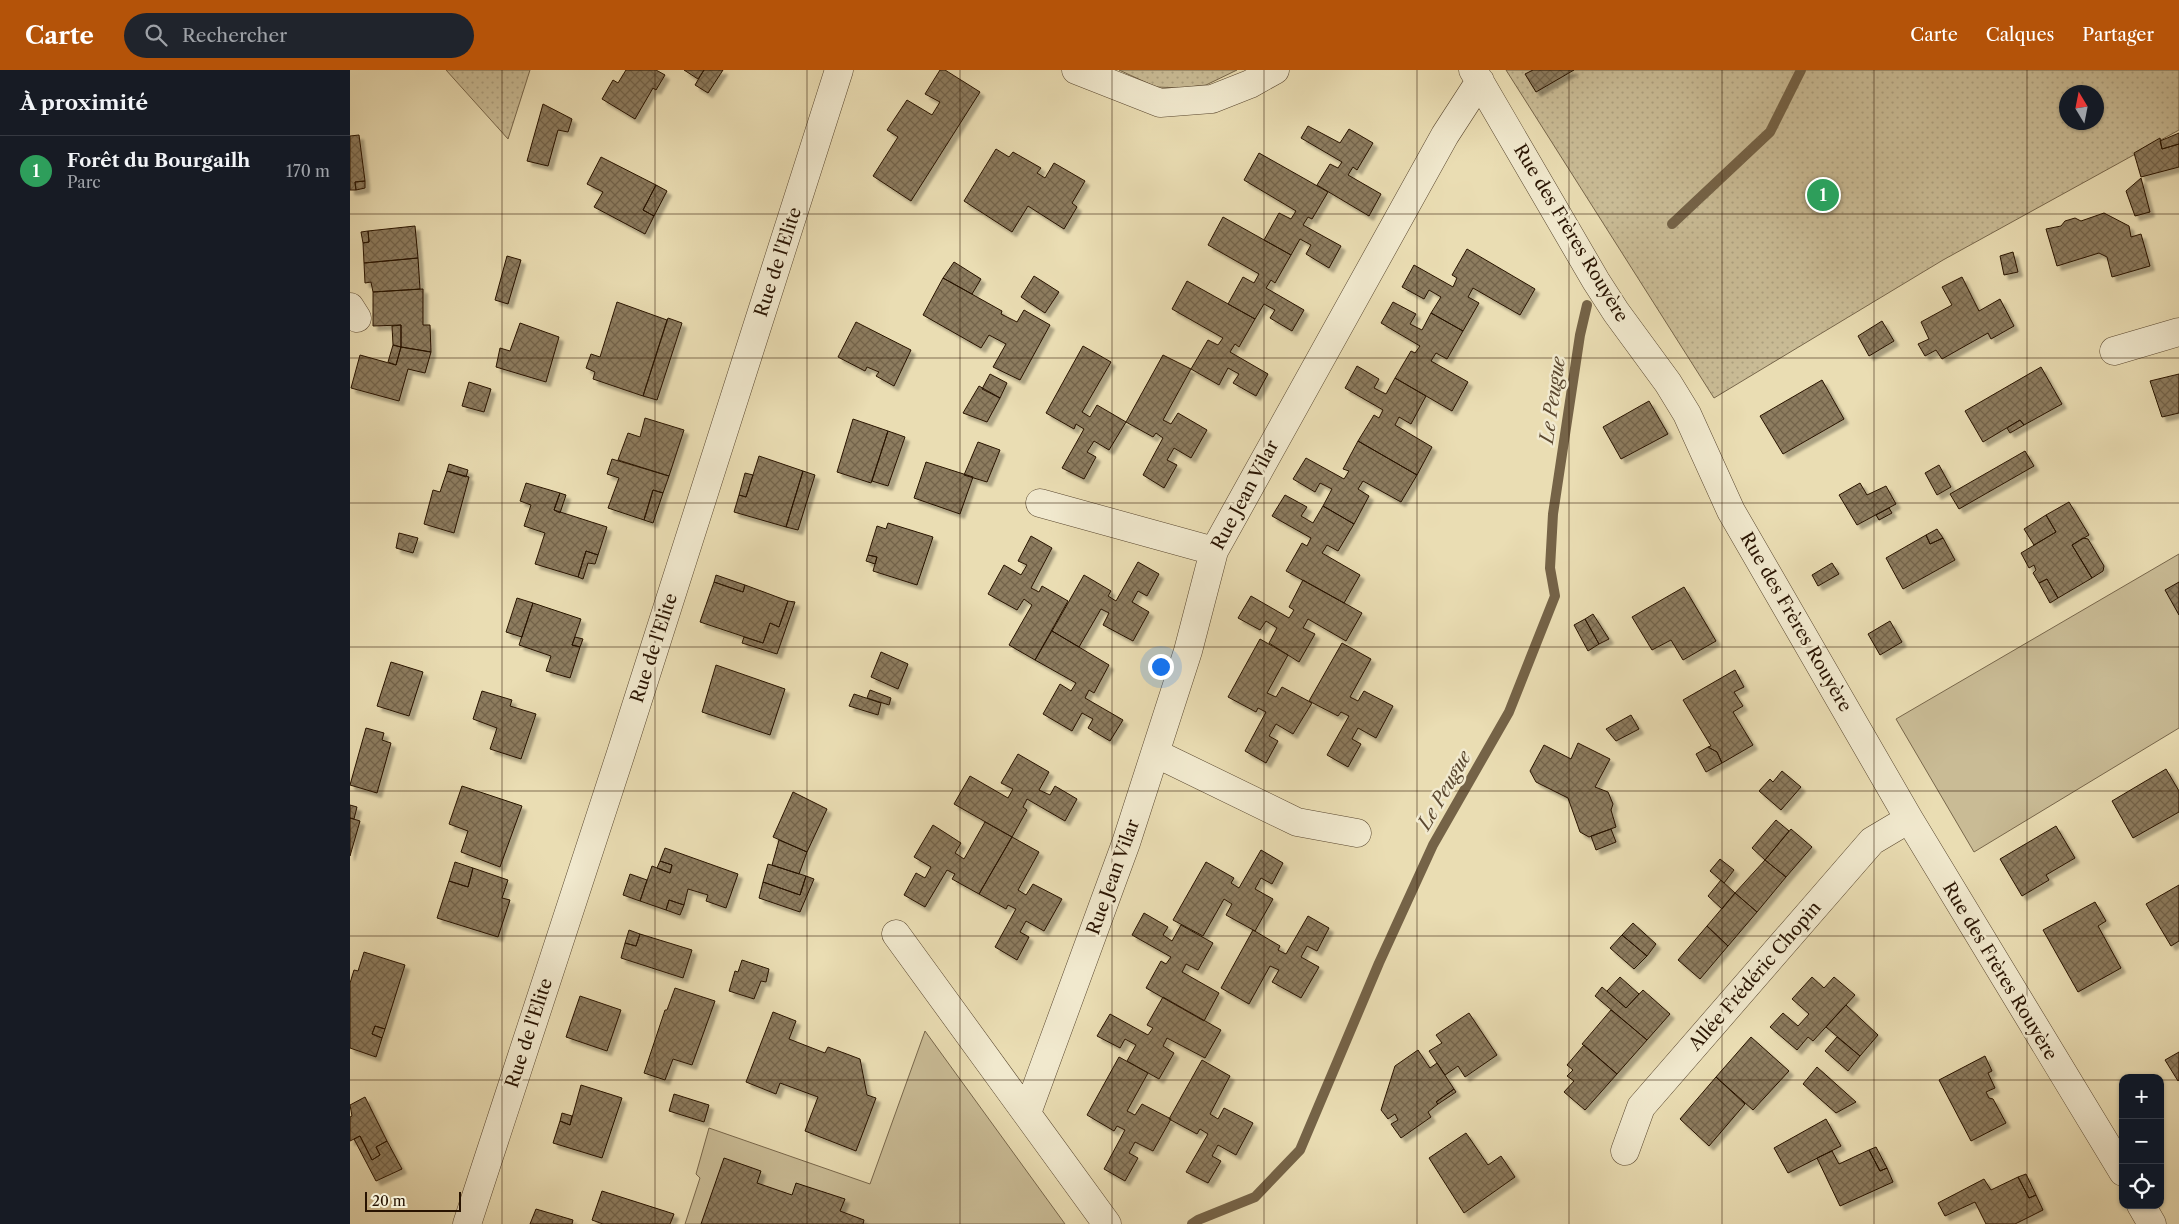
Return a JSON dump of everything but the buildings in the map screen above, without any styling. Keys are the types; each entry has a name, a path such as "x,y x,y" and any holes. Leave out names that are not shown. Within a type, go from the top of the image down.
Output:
{"street":[{"name":"Rue de l'Elite","path":"466,1224 618,763 839,70"},
{"path":"1076,70 1160,104 1212,99 1250,84 1275,70"},
{"name":"Rue Jean Vilar","path":"1026,1113 1126,843 1188,652 1214,551 1476,76"},
{"name":"Rue des Frères Rouyère","path":"1476,76 1596,280 1616,312 1668,383 1687,414 1731,510 1909,818 2119,1165"},
{"path":"2114,351 2179,332"},
{"path":"1040,503 1214,551"},
{"path":"1155,752 1297,822 1357,833"},
{"name":"Allée Frédéric Chopin","path":"1625,1151 1641,1107 1872,841 1909,818"},
{"path":"896,934 1107,1224"},
{"path":"2143,1209 2152,1224"}],"shaded area":[{"path":"446,70 530,70 508,139"},
{"path":"1119,70 1237,70 1206,85 1181,88 1156,87"},
{"path":"1506,70 2179,70 2179,130 1943,260 1714,398"},
{"path":"2179,554 2179,728 1974,852 1896,719"},
{"path":"925,1031 1065,1224 685,1224 700,1178 696,1174 709,1128 870,1184"}],"waterway":[{"name":"Le Peugue","path":"1672,224 1770,132 1801,70"},
{"name":"Le Peugue","path":"1192,1224 1255,1197 1300,1150 1379,963 1433,845 1509,712 1555,596 1550,568 1553,514 1580,335 1587,305"}],"place":[{"name":"Forêt du Bourgailh","path":"1823,195"}]}
